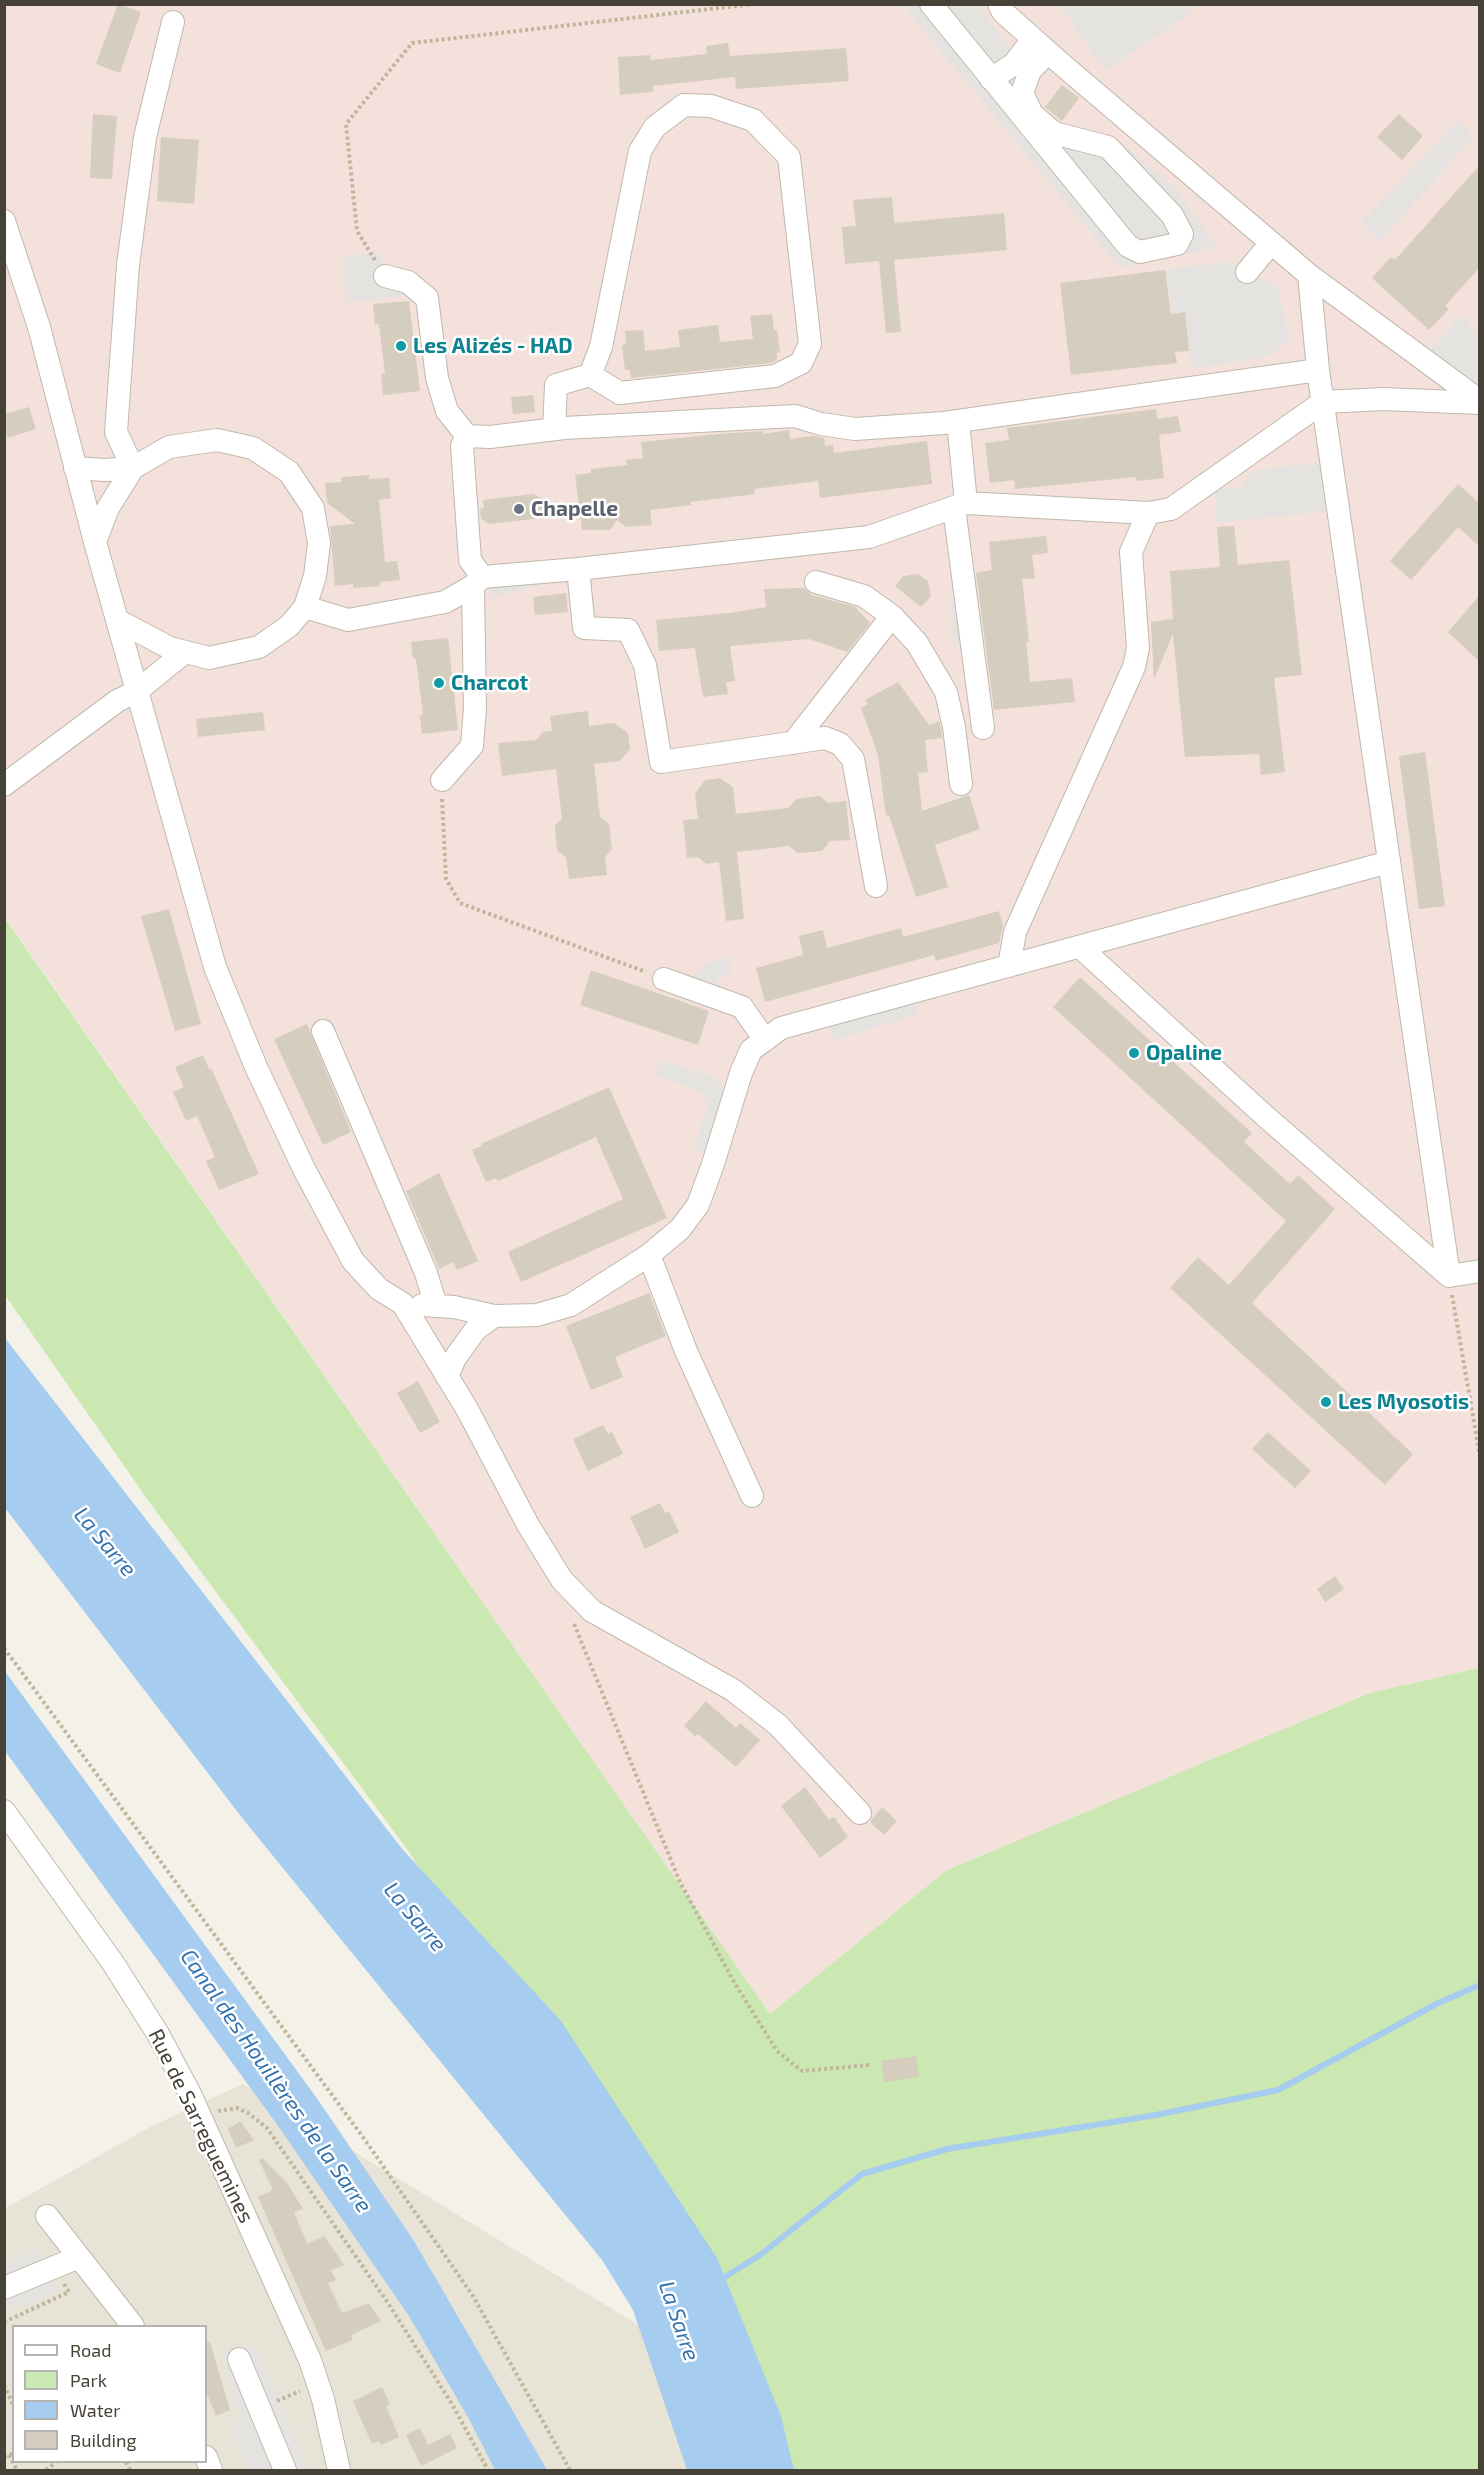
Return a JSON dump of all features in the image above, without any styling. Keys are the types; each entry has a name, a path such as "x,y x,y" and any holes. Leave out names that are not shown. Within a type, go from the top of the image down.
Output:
{"street":[{"path":"931,4 1128,246 1140,252 1177,243 1182,234 1172,215 1108,147"},
{"path":"999,4 1003,12 1041,46 1309,275 1479,402"},
{"path":"133,468 116,432 128,265 145,137 173,22"},
{"path":"991,79 1041,46"},
{"path":"1041,46 1022,93 1032,114 1054,133 1108,147 1153,143"},
{"path":"554,429 556,385 590,375 620,393 775,376 801,363 810,344 789,157 753,120 711,106 684,105 655,126 640,151 601,347 590,375"},
{"path":"4,221 39,327 95,542 215,967 256,1067 304,1169 353,1261 379,1289 403,1304 467,1409 528,1525 562,1580 592,1611 733,1690 777,1725 860,1813"},
{"path":"1248,272 1271,243"},
{"path":"1309,275 1318,370 1449,1276"},
{"path":"385,276 408,282 427,298 437,378 447,411 467,436 490,437 554,429 795,416 821,424 855,429 958,421 1318,370"},
{"path":"306,607 348,620 446,602 477,582 869,537 960,506 1148,513 1171,509 1323,402 1383,399 1479,402"},
{"path":"958,421 960,506 983,728"},
{"path":"442,780 472,746 475,708 477,582 470,560 462,446 467,436"},
{"path":"75,468 105,471 133,468 169,447 217,440 253,448 290,472 313,508 319,543 315,576 306,607 289,626 259,647 209,658 170,648 117,620"},
{"path":"95,542 108,508 133,468"},
{"path":"1009,966 1015,932 1134,667 1138,648 1131,552 1148,513"},
{"path":"578,569 584,628 628,630 645,665 661,762 825,738 840,744 853,759 876,886"},
{"path":"816,582 864,596 892,616 916,644 946,692 954,727 961,784"},
{"path":"793,743 892,616"},
{"path":"4,785 117,701 137,691 185,652"},
{"path":"403,1304 454,1307 494,1316 537,1315 571,1305 649,1255 680,1229 698,1205 741,1073 751,1050 781,1028 818,1016 1389,862"},
{"path":"1080,947 1265,1116 1449,1276"},
{"path":"664,979 742,1007 765,1040"},
{"path":"323,1031 422,1263 436,1306"},
{"path":"649,1255 686,1351 752,1496"},
{"path":"1449,1276 1479,1271"},
{"path":"447,1377 455,1358 476,1329 494,1316"},
{"name":"Rue de Sarreguemines","path":"4,1811 113,1963 158,2034 199,2113 278,2287 318,2383 339,2470"},
{"path":"47,2216 132,2325"},
{"path":"4,2288 79,2257"},
{"path":"239,2359 285,2470"}],"path":[{"path":"385,276 357,231 346,124 412,43 754,4"},
{"path":"442,780 446,879 460,903 664,979"},
{"path":"1449,1276 1479,1456"},
{"path":"581,1600 574,1623 582,1644 680,1882 740,1992 777,2051 802,2071 869,2065"},
{"path":"4,1648 372,2150 472,2296 570,2470"},
{"path":"199,2113 237,2108 248,2113 267,2128 388,2303 452,2404 488,2470"},
{"path":"4,2322 69,2292 54,2267"},
{"path":"260,2408 318,2383"},
{"path":"4,2385 12,2403"}],"shaded area":[{"path":"4,5 1479,5 1479,1668 1370,1693 947,1870 770,2014 5,917"},
{"path":"903,5 977,5 1014,53 1040,116 1090,140 1127,148 1173,186 1218,247 1120,268"},
{"path":"1060,5 1196,5 1185,17 1105,71"},
{"path":"1458,120 1473,137 1380,241 1361,223"},
{"path":"377,252 407,296 346,302 343,257"},
{"path":"1227,262 1278,287 1290,341 1263,358 1193,368 1184,312 1173,313 1165,270"},
{"path":"1462,315 1479,339 1479,382 1470,394 1421,358"},
{"path":"1331,461 1338,510 1216,523 1216,489 1241,487 1251,471"},
{"path":"489,577 549,583 490,598"},
{"path":"965,590 970,634 954,649 950,605"},
{"path":"729,957 731,973 706,987 682,992 693,976 709,962"},
{"path":"913,991 919,1014 833,1040 827,1014"},
{"path":"661,1060 716,1078 731,1103 716,1155 693,1149 708,1105 701,1092 655,1075"},
{"path":"243,2084 768,2404 784,2470 5,2470 4,2209 152,2126"},
{"path":"39,2248 57,2290 5,2313 4,2263"},
{"path":"255,2345 309,2470 249,2470 229,2423 240,2419 222,2354"}],"green space":[{"path":"4,917 770,2014 947,1870 1370,1693 1479,1668 1479,2470 784,2470 768,2404 407,1849 150,1503 5,1295"}],"water":[{"name":"La Sarre","path":"5,1338 403,1850 561,2021 717,2258 781,2416 794,2470 687,2470 633,2310 602,2260 243,1819 5,1508"},
{"name":"Canal des Houillères de la Sarre","path":"4,1670 316,2097 414,2241 547,2470 495,2470 469,2419 409,2316 276,2123 5,1751"}],"building":[{"path":"118,4 141,12 120,73 96,64"},
{"path":"728,43 730,56 846,48 849,81 736,89 735,77 653,86 653,92 620,95 618,57 650,55 651,60 707,54 706,46"},
{"path":"1062,85 1079,98 1062,121 1045,107"},
{"path":"93,114 117,116 112,179 90,178"},
{"path":"1399,114 1423,136 1402,160 1377,137"},
{"path":"161,137 199,140 194,204 157,201"},
{"path":"1479,166 1479,268 1445,306 1449,309 1429,330 1372,278 1391,257 1395,260"},
{"path":"892,197 894,223 1004,213 1007,250 894,260 901,332 886,333 879,261 845,264 842,227 856,226 853,200"},
{"path":"1165,270 1171,314 1185,312 1189,351 1175,352 1177,363 1071,375 1060,283"},
{"name":"Les Alizés - HAD","path":"409,301 420,391 383,395 381,374 385,374 379,324 375,325 373,304"},
{"path":"772,314 780,352 777,353 777,360 771,363 631,378 630,370 625,370 622,346 626,343 625,331 643,330 645,351 680,347 678,330 718,325 720,342 753,339 750,316"},
{"path":"533,395 535,412 513,414 511,397"},
{"path":"29,407 36,429 7,438 4,414"},
{"path":"1156,409 1157,419 1178,416 1181,432 1159,435 1164,478 1137,481 1136,477 1015,489 1014,480 990,483 985,443 1009,440 1007,428"},
{"path":"789,430 790,439 813,436 824,438 825,446 833,445 834,453 927,441 932,484 820,498 818,481 754,489 755,494 690,502 691,505 650,510 652,525 626,527 617,520 610,530 582,530 575,475 591,473 591,469 627,465 626,460 643,458 641,442 763,431 763,434"},
{"path":"369,475 369,479 389,478 391,498 379,500 385,562 397,561 400,580 380,582 380,586 353,588 353,584 335,586 330,526 355,524 327,503 325,483 341,482 341,477"},
{"path":"1458,484 1479,503 1479,546 1458,527 1411,580 1390,561"},
{"name":"Chapelle","path":"533,494 554,504 535,519 488,524 481,518 480,509 484,508 483,500"},
{"path":"1234,526 1238,565 1289,560 1302,675 1274,678 1285,772 1261,775 1259,754 1185,757 1173,634 1154,679 1151,622 1173,619 1170,571 1220,567 1217,527"},
{"path":"1046,536 1048,553 1032,555 1035,578 1022,579 1029,642 1026,642 1030,682 1072,678 1075,702 994,710 976,573 992,570 989,542"},
{"path":"918,574 928,581 931,596 921,607 895,586 903,576"},
{"path":"804,588 812,595 855,607 870,623 847,652 809,639 730,646 735,681 726,682 728,694 703,697 695,648 659,651 656,620 766,607 764,589"},
{"path":"566,593 568,612 535,615 533,597"},
{"path":"1479,596 1479,661 1448,632"},
{"name":"Charcot","path":"448,638 458,730 422,734 420,715 423,715 416,659 413,659 411,642"},
{"path":"898,682 929,725 939,721 941,729 942,738 925,740 928,772 918,773 922,811 969,795 980,829 935,845 948,887 916,897 889,815 886,816 878,755 861,708 868,704 865,700"},
{"path":"588,711 589,726 614,723 628,733 630,749 620,761 594,764 600,817 609,824 612,849 605,857 607,875 569,879 566,857 557,851 555,826 562,818 556,769 502,776 498,743 536,740 543,732 552,731 550,716"},
{"path":"263,712 265,730 198,737 196,719"},
{"path":"1425,752 1445,906 1419,909 1399,756"},
{"path":"720,778 733,787 736,814 788,808 796,799 820,796 828,803 846,801 850,840 830,841 822,851 798,853 789,846 737,852 744,919 726,921 719,862 706,864 698,857 687,858 683,820 698,819 695,794 705,780"},
{"path":"169,909 201,1024 175,1031 141,916"},
{"path":"999,911 1003,925 999,943 936,961 934,955 765,1002 756,968 803,955 799,936 823,930 827,948 901,928 903,937"},
{"path":"591,970 709,1011 698,1045 580,1005"},
{"path":"1080,977 1252,1133 1244,1142 1290,1184 1298,1175 1335,1209 1252,1303 1413,1454 1385,1485 1170,1288 1198,1257 1229,1285 1286,1221 1053,1007"},
{"path":"307,1024 351,1132 323,1145 274,1039"},
{"path":"203,1055 259,1174 219,1190 206,1161 215,1157 197,1116 186,1121 173,1092 184,1087 175,1067"},
{"path":"609,1087 667,1218 521,1282 508,1252 623,1199 596,1137 498,1181 496,1178 486,1182 472,1150"},
{"path":"439,1173 478,1261 457,1270 453,1262 439,1269 406,1191"},
{"path":"649,1293 666,1336 615,1357 623,1377 591,1390 566,1326"},
{"path":"418,1381 440,1422 420,1433 397,1393"},
{"path":"603,1425 608,1434 612,1432 623,1454 588,1471 573,1439"},
{"path":"1268,1432 1311,1471 1295,1488 1252,1449"},
{"path":"660,1503 665,1513 669,1511 679,1532 645,1549 630,1517"},
{"path":"1335,1576 1344,1589 1325,1602 1317,1589"},
{"path":"706,1701 736,1728 740,1723 760,1740 736,1767 698,1734 695,1736 684,1726"},
{"path":"805,1787 829,1820 834,1817 848,1837 820,1858 781,1806"},
{"path":"882,1807 897,1821 884,1835 870,1822"},
{"path":"916,2056 919,2077 884,2082 881,2061"},
{"path":"240,2121 254,2140 236,2148 228,2129"},
{"path":"262,2158 287,2183 303,2209 294,2212 307,2244 324,2236 344,2265 331,2270 336,2280 328,2283 342,2313 369,2303 381,2321 351,2335 353,2340 326,2351 258,2197 273,2190 259,2160"},
{"path":"207,2342 210,2342 230,2410 216,2416 207,2394"},
{"path":"382,2387 390,2404 386,2406 399,2437 381,2445 379,2441 372,2444 353,2401"},
{"path":"420,2428 428,2445 450,2434 457,2448 421,2466 406,2435"}],"waterway":[{"path":"720,2280 760,2255 862,2174 947,2149 1156,2115 1278,2090 1438,2003 1480,1985"}],"place":[{"name":"Les Alizés - HAD","path":"401,346"},
{"name":"Chapelle","path":"519,509"},
{"name":"Charcot","path":"439,683"},
{"name":"Opaline","path":"1134,1053"},
{"name":"Les Myosotis","path":"1326,1402"}]}
